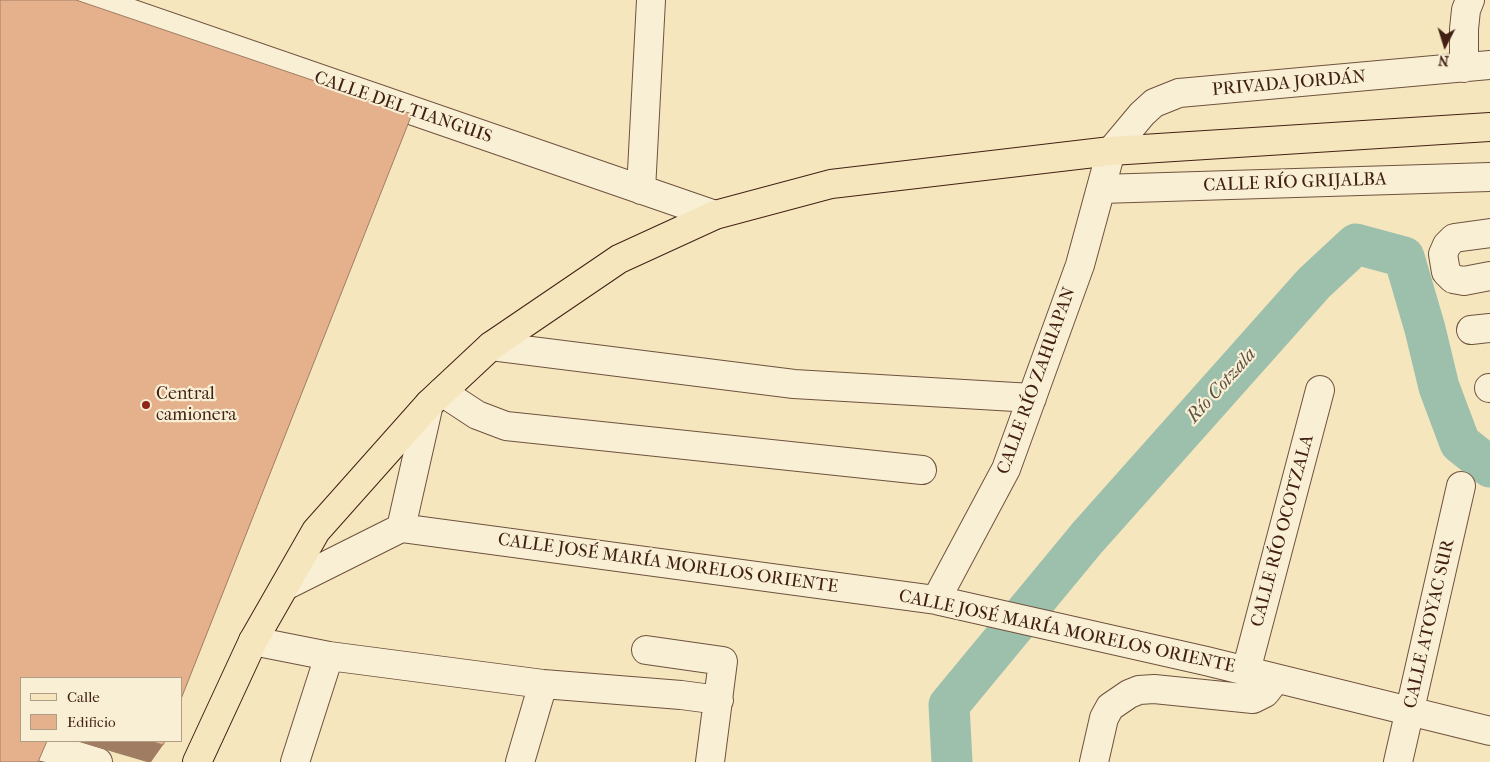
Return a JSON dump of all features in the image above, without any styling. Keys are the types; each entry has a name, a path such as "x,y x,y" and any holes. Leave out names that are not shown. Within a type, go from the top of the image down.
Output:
{"main road":[{"path":"196,762 253,641 316,531 435,398 491,346 619,259 715,215 831,184 1111,151 1490,127"}],"street":[{"name":"CALLE DEL TIANGUIS","path":"92,0 715,215"},
{"path":"641,190 651,0"},
{"path":"1470,0 1466,10 1464,29 1477,66"},
{"name":"PRIVADA JORDÁN","path":"1111,151 1142,114 1154,103 1179,94 1477,66"},
{"name":"CALLE RÍO ZAHUAPAN","path":"936,600 1006,469 1080,265 1111,151"},
{"name":"CALLE RÍO GRIJALBA","path":"1100,189 1490,177"},
{"path":"1490,233 1454,238 1447,245 1443,254 1446,272 1453,279 1464,281 1490,276"},
{"path":"491,346 794,384 1032,398"},
{"name":"CALLE RÍO OCOTZALA","path":"1246,671 1320,390"},
{"path":"285,586 401,528 435,398 506,426 922,470"},
{"name":"CALLE ATOYAC SUR","path":"1398,762 1460,486"},
{"name":"CALLE JOSÉ MARÍA MORELOS ORIENTE","path":"401,528 936,600 1206,661 1490,731"},
{"path":"253,641 329,656 543,684 682,695 719,700"},
{"path":"646,650 723,661 710,762"},
{"path":"295,762 329,656"},
{"path":"1094,762 1104,718 1110,707 1129,694 1139,690 1154,689 1253,699 1266,693 1276,679"},
{"path":"520,762 543,684"},
{"path":"0,738 64,757 98,762"}],"building":[{"name":"Central camionera","path":"0,0 76,0 412,114 182,696 182,677 20,677 20,742 47,742 38,762 0,762"},
{"path":"153,742 164,742 163,745"}],"waterway":[{"name":"Río Cotzala","path":"952,762 949,705 1087,538 1314,283 1356,244 1404,257 1425,329 1439,387 1460,443 1490,467"}],"place":[{"name":"Central camionera","path":"146,405"}]}
